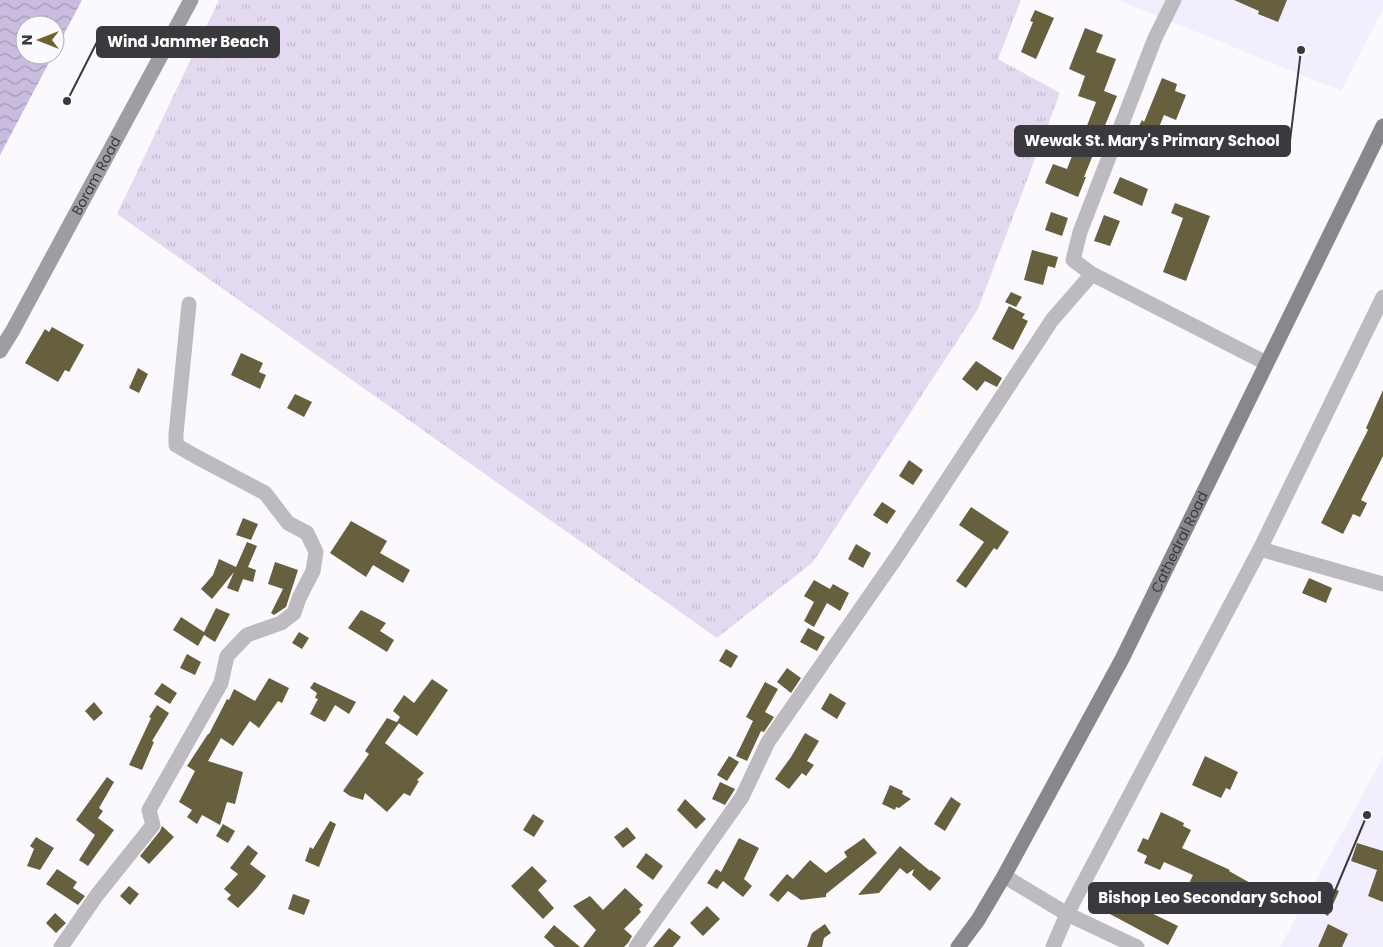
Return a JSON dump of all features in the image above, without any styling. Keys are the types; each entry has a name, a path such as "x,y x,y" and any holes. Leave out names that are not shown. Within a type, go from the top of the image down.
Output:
{"main road":[{"name":"Cathedral Road","path":"958,947 978,920 1004,876 1122,659 1383,126"}],"street":[{"name":"Boram Road","path":"0,351 191,0"},
{"path":"1174,0 1155,38 1080,232 1073,260 1092,274 1266,363"},
{"path":"636,947 742,797 768,742 898,555 1052,320 1092,274"},
{"path":"1053,947 1067,914 1260,549 1383,297"},
{"path":"61,947 97,895 153,824 149,810 221,683 227,656 246,634 281,623 294,613 299,598 313,571 316,552 307,533 288,523 265,493 176,445 189,304"},
{"path":"1260,549 1383,584"},
{"path":"1004,876 1067,914 1137,947"}],"shaded area":[{"path":"1118,0 1383,0 1383,9 1341,91"},
{"path":"1383,757 1383,947 1280,947 1320,873"}],"green space":[{"path":"219,0 1021,0 998,59 1060,93 978,309 813,562 717,638 117,214"}],"water":[{"path":"0,0 82,0 65,32 65,15 15,15 15,65 48,65 0,155"}],"building":[{"path":"1234,0 1287,0 1278,22 1258,14 1259,11"},
{"path":"1035,10 1054,18 1036,59 1021,52 1033,22 1030,21"},
{"path":"1085,28 1103,35 1096,52 1116,59 1104,91 1117,96 1084,177 1086,177 1078,197 1045,183 1053,164 1067,169 1082,130 1085,131 1096,102 1078,96 1085,76 1069,69"},
{"path":"1162,78 1177,84 1175,91 1186,95 1176,120 1164,115 1148,154 1133,147 1139,133 1136,132 1142,120 1144,122"},
{"path":"1120,177 1148,189 1142,206 1113,193"},
{"path":"1175,203 1210,216 1186,281 1163,272 1183,218 1171,213"},
{"path":"1051,212 1068,218 1062,236 1045,230"},
{"path":"1104,215 1120,221 1110,246 1094,241"},
{"path":"1032,250 1058,257 1055,268 1048,266 1043,285 1024,280"},
{"path":"1011,292 1022,297 1016,307 1005,302"},
{"path":"1009,306 1025,314 1022,318 1028,321 1013,350 992,339"},
{"path":"52,327 84,345 69,372 65,370 58,382 25,363 45,329 49,332"},
{"path":"241,353 263,363 259,372 266,375 260,389 231,375"},
{"path":"976,361 1002,378 997,387 985,381 977,391 962,379"},
{"path":"138,368 148,374 139,393 129,388"},
{"path":"1383,390 1383,456 1361,500 1367,503 1360,517 1353,514 1343,534 1321,523 1368,430 1366,428"},
{"path":"295,394 312,402 304,417 287,408"},
{"path":"909,460 923,470 913,485 899,476"},
{"path":"882,502 896,511 887,524 873,515"},
{"path":"971,507 1009,532 997,550 994,548 966,588 956,581 984,542 959,525"},
{"path":"243,518 258,524 251,540 236,535"},
{"path":"351,521 387,541 380,553 410,570 403,583 373,565 366,577 330,553"},
{"path":"247,542 257,546 248,567 256,570 253,582 243,579 238,592 227,588 234,572 212,599 201,589 213,575 219,559 236,567"},
{"path":"856,544 871,553 863,568 848,559"},
{"path":"275,562 298,570 286,607 274,615 271,613 283,589 268,584"},
{"path":"1309,578 1332,588 1326,603 1302,593"},
{"path":"814,580 830,589 833,584 849,593 840,611 827,603 814,627 804,621 814,602 804,596"},
{"path":"216,608 230,614 215,642 204,635 198,646 173,630 181,617 204,632"},
{"path":"361,610 386,623 380,631 394,640 387,652 348,628"},
{"path":"808,628 825,637 817,651 800,642"},
{"path":"299,632 309,638 302,649 292,643"},
{"path":"726,649 738,656 731,668 719,661"},
{"path":"187,654 201,662 195,675 180,668"},
{"path":"787,668 801,678 791,693 777,682"},
{"path":"269,678 289,688 282,703 278,701 259,728 250,721 233,746 221,738 208,761 243,772 235,804 227,802 220,825 202,815 197,824 187,817 192,810 179,802 195,771 187,766 209,734 234,689 255,701"},
{"path":"432,679 448,690 417,736 397,722 400,717 393,711 404,695 414,703"},
{"path":"314,682 356,702 349,714 335,705 325,722 310,714 318,699 315,698 317,693 310,688"},
{"path":"765,682 778,689 765,712 774,717 764,732 761,731 747,761 736,756 753,721 746,717"},
{"path":"162,683 177,693 170,704 154,694"},
{"path":"830,693 846,703 837,719 821,709"},
{"path":"94,702 103,713 94,721 85,711"},
{"path":"157,705 169,713 152,741 154,742 142,770 129,765 151,718 149,717"},
{"path":"387,718 399,723 385,743 424,773 417,780 419,781 410,796 404,793 387,812 365,793 363,800 350,796 343,791 369,754 365,751"},
{"path":"805,733 819,741 807,761 814,765 806,776 802,773 789,789 775,779"},
{"path":"729,756 739,762 727,781 717,775"},
{"path":"1205,756 1238,772 1230,790 1226,788 1221,798 1192,785"},
{"path":"107,777 114,782 99,808 103,811 98,818 114,830 88,866 79,860 95,835 76,820"},
{"path":"720,782 735,789 725,805 712,799"},
{"path":"890,785 903,791 902,794 911,799 899,808 896,807 895,810 882,804"},
{"path":"951,797 961,804 945,831 934,824"},
{"path":"685,799 706,819 696,829 677,810"},
{"path":"1161,812 1184,823 1183,826 1191,830 1182,848 1230,870 1261,889 1254,901 1224,883 1219,895 1210,891 1208,897 1187,888 1193,875 1164,862 1160,870 1144,863 1147,856 1137,851 1143,838 1148,840"},
{"path":"533,814 544,821 534,837 523,830"},
{"path":"330,821 336,824 319,867 305,861 310,847 313,849"},
{"path":"223,824 235,831 228,843 216,836"},
{"path":"162,826 174,837 149,864 140,856"},
{"path":"627,827 636,838 623,848 614,837"},
{"path":"36,837 54,848 40,870 27,866 34,849 30,846"},
{"path":"739,838 759,848 744,879 752,886 743,897 723,881 717,889 707,883 716,869 721,872"},
{"path":"864,838 877,853 826,894 826,897 801,900 788,891 778,902 769,895 787,874 793,879 810,860 826,873 847,857 844,852"},
{"path":"1357,843 1383,851 1383,902 1368,896 1377,870 1351,861"},
{"path":"248,845 258,853 250,864 266,876 238,908 227,899 231,895 224,889 238,874 230,868"},
{"path":"900,846 941,878 930,891 912,875 914,869 907,874 900,868 879,893 858,895"},
{"path":"646,853 663,866 653,880 636,867"},
{"path":"532,866 547,881 538,890 554,908 543,919 511,886"},
{"path":"57,869 77,882 73,888 85,896 78,905 46,884"},
{"path":"129,886 139,894 130,905 120,896"},
{"path":"1328,886 1339,891 1328,916 1317,910"},
{"path":"625,888 643,905 639,909 641,912 624,929 632,936 628,943 624,947 583,947 596,930 573,906 590,896 603,910"},
{"path":"1119,893 1140,905 1139,907 1178,926 1168,945 1108,913"},
{"path":"293,894 310,900 304,915 288,909"},
{"path":"707,906 720,919 703,936 690,923"},
{"path":"55,913 66,923 56,933 46,923"},
{"path":"825,924 831,933 824,938 822,947 807,947 812,933"},
{"path":"1328,924 1348,934 1342,947 1318,947"},
{"path":"554,925 580,947 555,947 544,937"},
{"path":"669,928 681,937 673,947 653,947"}],"place":[{"name":"Wewak St. Mary's Primary School","path":"1301,50"},
{"name":"Wind Jammer Beach","path":"67,101"},
{"name":"Bishop Leo Secondary School","path":"1367,815"}]}
